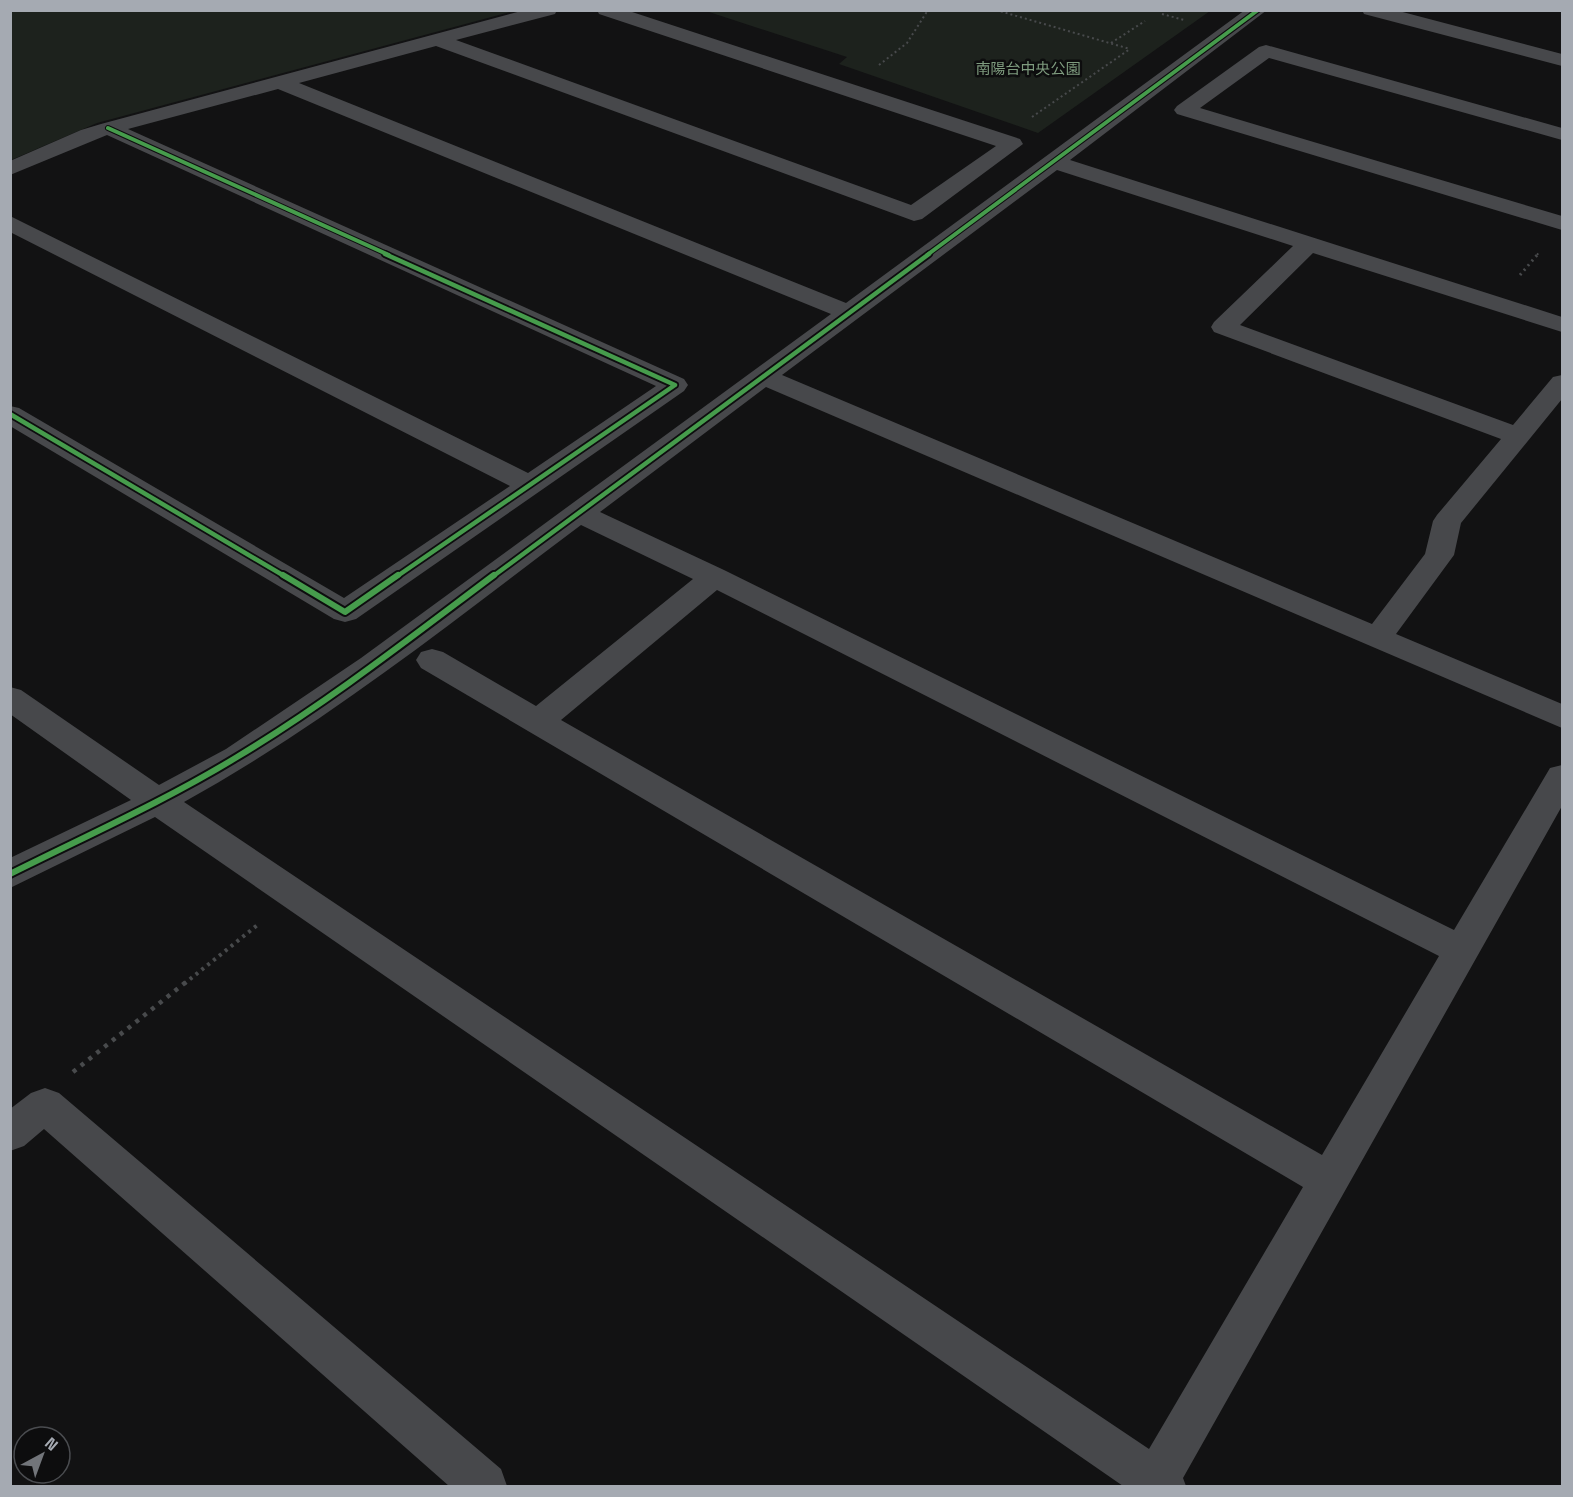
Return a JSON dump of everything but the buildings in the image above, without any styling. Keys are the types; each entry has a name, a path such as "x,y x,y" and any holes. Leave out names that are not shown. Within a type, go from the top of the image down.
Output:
{"street":[{"path":"10,169 88,134 108,128 548,10"},
{"path":"437,40 914,214 1012,144 606,10"},
{"path":"10,874 156,802 238,757 353,680 1258,10"},
{"path":"1371,10 1563,60"},
{"path":"1563,134 1266,51 1184,110 1563,223"},
{"path":"279,82 850,313"},
{"path":"10,414 345,612 675,385 108,128"},
{"path":"1055,162 1563,325"},
{"path":"10,223 530,485"},
{"path":"1310,243 1223,327 1518,436"},
{"path":"764,377 1563,717"},
{"path":"1378,637 1439,555 1447,521 1563,383"},
{"path":"579,513 714,577 1462,951"},
{"path":"538,722 714,577"},
{"path":"432,660 1329,1182"},
{"path":"10,698 293,896 1160,1484 1329,1182 1563,777"},
{"path":"10,1133 45,1105 484,1486"}],"path":[{"path":"875,67 908,43 928,10"},
{"path":"996,10 1130,49 1024,122"},
{"path":"1111,43 1144,21"},
{"path":"1495,303 1548,243"},
{"path":"45,1105 59,1083 293,896"}],"green space":[{"path":"11,10 514,11 97,123 11,160"},
{"name":"南陽台中央公園","path":"706,11 1210,11 1038,133 839,64 847,57"}],"cycle path":[{"path":"10,874 156,802 238,757 372,666 1258,10"},
{"path":"10,414 345,612 675,385 108,128"}]}
